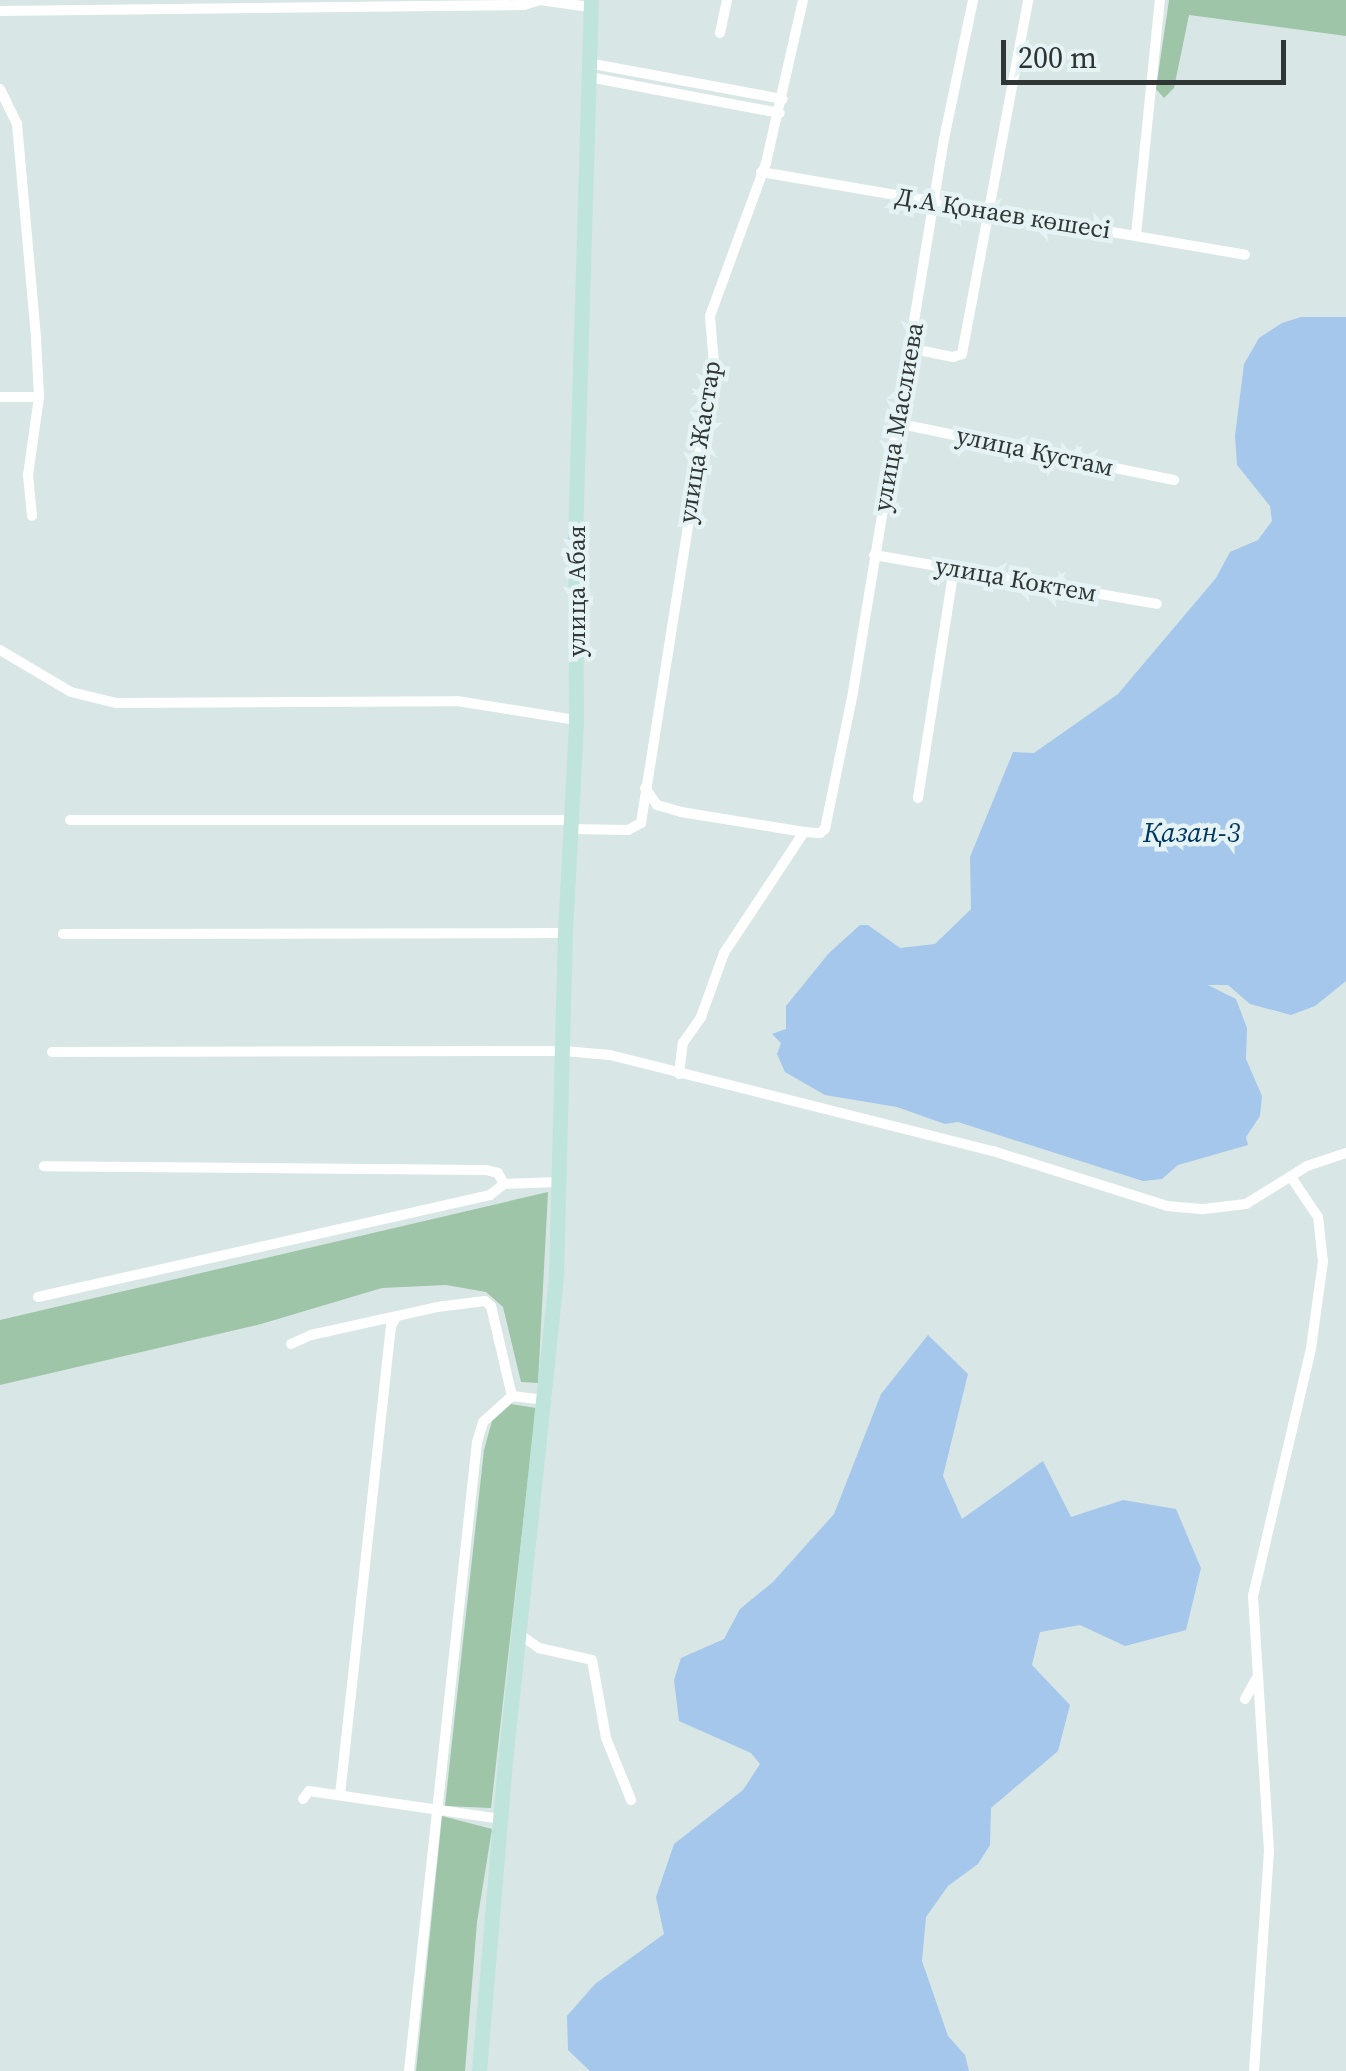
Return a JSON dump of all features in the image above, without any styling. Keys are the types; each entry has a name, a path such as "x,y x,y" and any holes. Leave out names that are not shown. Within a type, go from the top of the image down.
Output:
{"main road":[{"name":"улица Абая","path":"479,2071 519,1634 546,1400 560,1182 565,933 576,720 575,538 590,3"}],"street":[{"path":"0,11 524,6 540,0 590,3"},
{"path":"720,33 727,0"},
{"name":"улица Жастар","path":"571,825 635,828 640,823 714,364 710,316 780,114 804,0"},
{"name":"улица Маслиева","path":"804,832 820,833 828,820 934,200 973,0"},
{"path":"909,348 953,357 962,354 1028,0"},
{"path":"1136,235 1160,0"},
{"path":"588,70 783,98"},
{"path":"588,70 780,114"},
{"path":"0,90 17,124 38,397 28,475 32,516"},
{"name":"Д.А Қонаев көшесі","path":"761,172 1245,255"},
{"path":"0,397 38,397"},
{"name":"улица Кустам","path":"896,422 1174,480"},
{"name":"улица Коктем","path":"874,554 1157,604"},
{"path":"918,798 954,569"},
{"path":"0,650 71,692 116,703 457,701 576,720"},
{"path":"644,788 657,804 668,809 804,832 724,953 701,1017 679,1053 678,1074"},
{"path":"70,820 571,825"},
{"path":"63,934 565,933"},
{"path":"52,1052 564,1051 610,1056 992,1151 1167,1206 1231,1208 1346,1153"},
{"path":"44,1166 486,1170 498,1173 504,1184"},
{"path":"1254,2071 1269,1852 1253,1596 1320,1299 1318,1217 1291,1177"},
{"path":"38,1297 490,1195 504,1184 560,1182"},
{"path":"291,1344 311,1335 437,1307 485,1301 491,1306 512,1396"},
{"path":"340,1795 390,1326 396,1319"},
{"path":"409,2071 476,1442 483,1422 512,1396 546,1400"},
{"path":"519,1634 539,1648 592,1660 606,1738 631,1800"},
{"path":"1245,1700 1257,1678"},
{"path":"302,1799 309,1791 502,1819"}],"green space":[{"path":"1169,0 1346,0 1346,36 1189,15 1174,88 1164,98 1156,89"},
{"path":"548,1192 538,1383 521,1382 503,1307 486,1292 446,1285 382,1288 261,1324 0,1385 0,1320"},
{"path":"511,1404 536,1408 491,1808 445,1806 484,1450 492,1421"},
{"path":"442,1816 492,1829 477,1922 465,2071 416,2071"}],"water":[{"name":"Қазан-3","path":"1301,317 1346,317 1346,981 1315,1006 1291,1015 1250,1004 1228,985 1208,985 1236,999 1247,1028 1246,1059 1262,1096 1260,1116 1246,1137 1248,1145 1178,1165 1162,1179 1143,1181 958,1122 945,1124 897,1107 825,1095 785,1072 777,1054 781,1043 772,1034 786,1029 786,1006 829,953 860,925 868,925 900,948 935,944 965,915 971,909 970,857 1013,752 1034,753 1118,694 1216,578 1230,552 1258,540 1272,521 1270,506 1237,465 1235,436 1244,364 1259,338 1282,323"},
{"path":"928,1335 968,1374 943,1476 962,1519 1043,1461 1071,1517 1123,1500 1176,1509 1201,1568 1186,1630 1125,1646 1080,1625 1040,1632 1032,1665 1070,1705 1058,1751 991,1808 990,1845 978,1864 948,1886 926,1917 922,1961 948,2036 965,2055 969,2071 590,2071 568,2050 567,2016 595,1984 664,1934 656,1897 674,1844 743,1790 760,1764 751,1753 679,1721 674,1680 681,1658 724,1639 740,1609 773,1582 834,1514 881,1394"}]}
